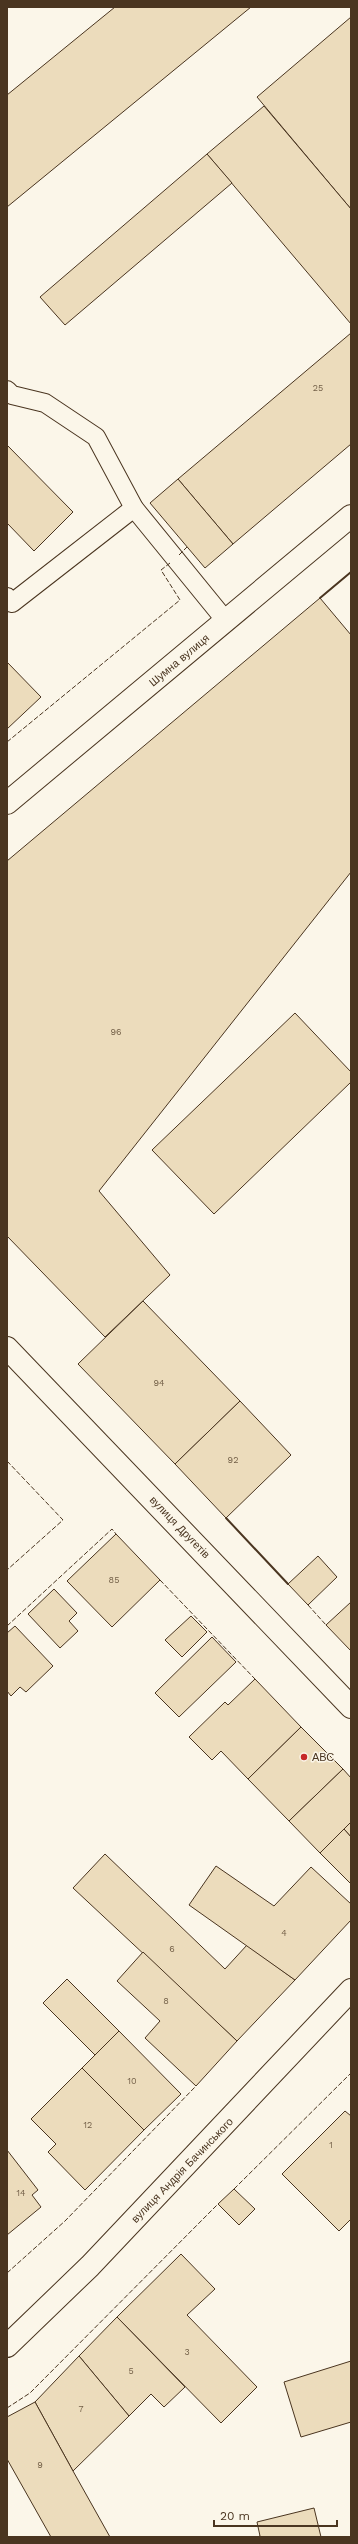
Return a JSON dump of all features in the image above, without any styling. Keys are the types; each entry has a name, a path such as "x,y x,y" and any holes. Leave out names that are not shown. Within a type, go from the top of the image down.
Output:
{"main road":[{"name":"Шумна вулиця","path":"7,804 351,516"},
{"name":"вулиця Другетів","path":"7,1348 351,1708"},
{"name":"вулиця Андрія Бачинського","path":"7,2346 90,2266 351,1990"}],"lane":[{"path":"7,390 12,395 45,403 96,438 134,508 226,621"},
{"path":"7,597 12,603 134,508"}],"building":[{"path":"115,7 251,7 7,207 7,95"},
{"path":"351,17 351,209 257,97"},
{"path":"264,106 351,209 351,324 207,154"},
{"path":"207,154 232,183 65,325 40,297"},
{"path":"351,333 351,444 233,544 178,479"},
{"path":"7,445 73,512 34,551 7,523"},
{"path":"178,479 233,544 205,568 150,503"},
{"path":"320,598 351,635 351,872 99,1191 170,1275 105,1337 7,1236 7,861"},
{"path":"7,662 41,697 7,729"},
{"path":"295,1013 351,1072 351,1082 214,1214 152,1150"},
{"path":"143,1301 240,1401 175,1464 78,1364"},
{"path":"240,1401 291,1455 226,1518 175,1464"},
{"path":"116,1534 160,1580 112,1627 67,1581"},
{"path":"318,1556 337,1577 308,1605 288,1584"},
{"path":"54,1589 77,1613 69,1621 78,1631 60,1648 28,1614"},
{"path":"351,1602 351,1651 326,1625"},
{"path":"191,1616 207,1632 182,1657 165,1640"},
{"path":"15,1626 53,1666 26,1692 20,1687 11,1696 7,1691 7,1633"},
{"path":"212,1637 236,1662 179,1717 155,1693"},
{"path":"255,1679 301,1727 248,1779 221,1751 212,1760 189,1737 225,1702 228,1705"},
{"path":"301,1727 343,1769 289,1821 248,1779"},
{"path":"343,1769 351,1778 351,1822 320,1853 289,1821"},
{"path":"351,1822 351,1837 344,1829"},
{"path":"344,1829 351,1837 351,1884 320,1853"},
{"path":"105,1854 225,1969 247,1945 295,1980 237,2041 73,1888"},
{"path":"216,1866 274,1906 311,1867 351,1904 351,1920 295,1980 189,1905"},
{"path":"143,1952 237,2041 196,2086 145,2038 160,2021 117,1981"},
{"path":"67,1979 119,2031 95,2055 43,2003"},
{"path":"119,2031 181,2094 144,2130 82,2068"},
{"path":"82,2068 144,2130 85,2190 48,2152 56,2144 31,2119"},
{"path":"345,2111 351,2116 351,2219 339,2231 282,2174"},
{"path":"7,2150 38,2190 32,2195 41,2207 7,2235"},
{"path":"234,2189 255,2209 239,2225 218,2204"},
{"path":"181,2254 215,2289 187,2315 257,2387 221,2423 117,2317"},
{"path":"117,2317 185,2387 164,2407 151,2394 129,2416 79,2356"},
{"path":"79,2356 129,2416 73,2471 35,2402"},
{"path":"351,2361 351,2422 301,2437 284,2382"},
{"path":"35,2402 110,2537 51,2537 7,2459 7,2417"},
{"path":"314,2508 321,2537 257,2537 260,2536 257,2522"}],"fence":[{"path":"179,555 187,547"},
{"path":"7,742 180,600 161,570 170,563"},
{"path":"7,1461 63,1520 7,1570"},
{"path":"7,1626 112,1529 116,1534"},
{"path":"160,1580 255,1679"},
{"path":"308,1605 326,1625"},
{"path":"234,2189 351,2073"},
{"path":"7,2273 65,2221 196,2086"},
{"path":"7,2408 30,2393 218,2204"}],"wall":[{"path":"320,598 351,572"},
{"path":"226,1518 288,1584"}],"place":[{"name":"АВС","path":"304,1757"}]}
